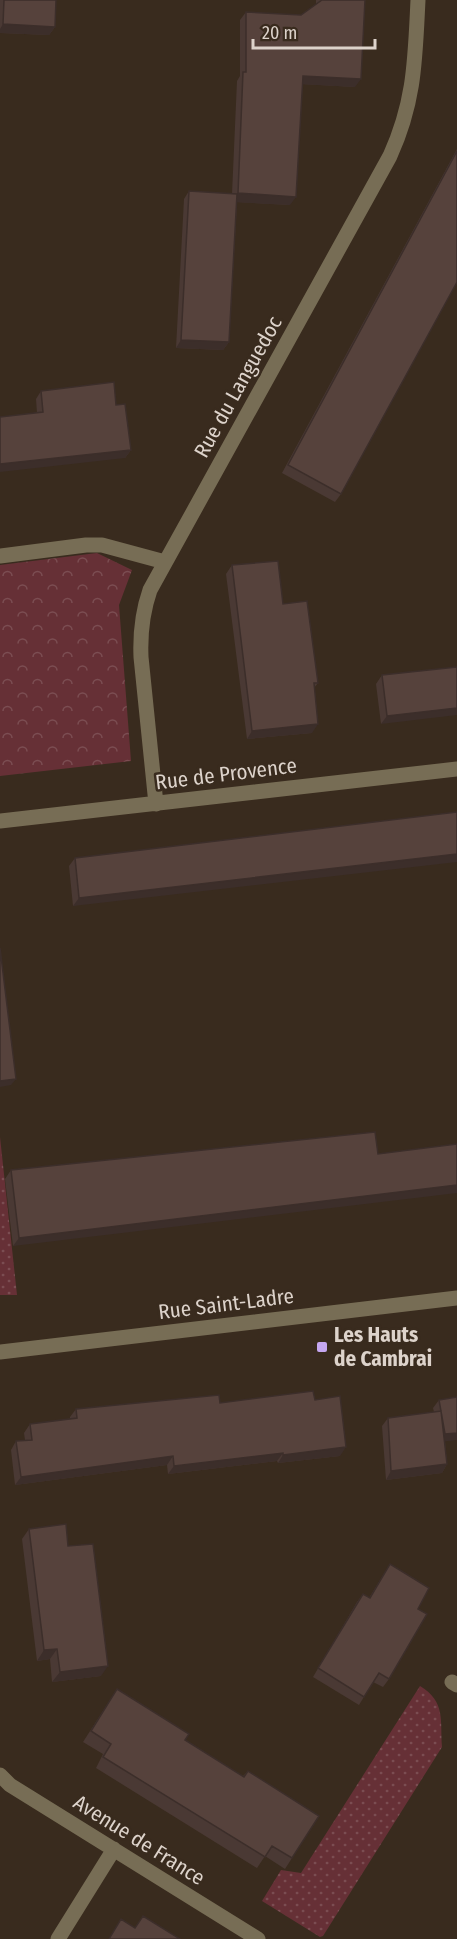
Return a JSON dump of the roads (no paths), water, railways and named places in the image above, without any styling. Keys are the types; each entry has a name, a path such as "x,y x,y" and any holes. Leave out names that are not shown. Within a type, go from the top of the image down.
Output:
{"street":[{"name":"Rue du Languedoc","path":"156,804 140,634 142,611 165,562 390,156 409,105 414,75 418,0"},
{"path":"0,556 102,545 165,562"},
{"name":"Rue de Provence","path":"0,821 457,769"},
{"name":"Rue Saint-Ladre","path":"0,1352 457,1298"},
{"name":"Avenue de France","path":"0,1775 10,1785 258,1939"},
{"path":"58,1939 114,1849"}],"place":[{"name":"Les Hauts de Cambrai","path":"322,1347"}]}
